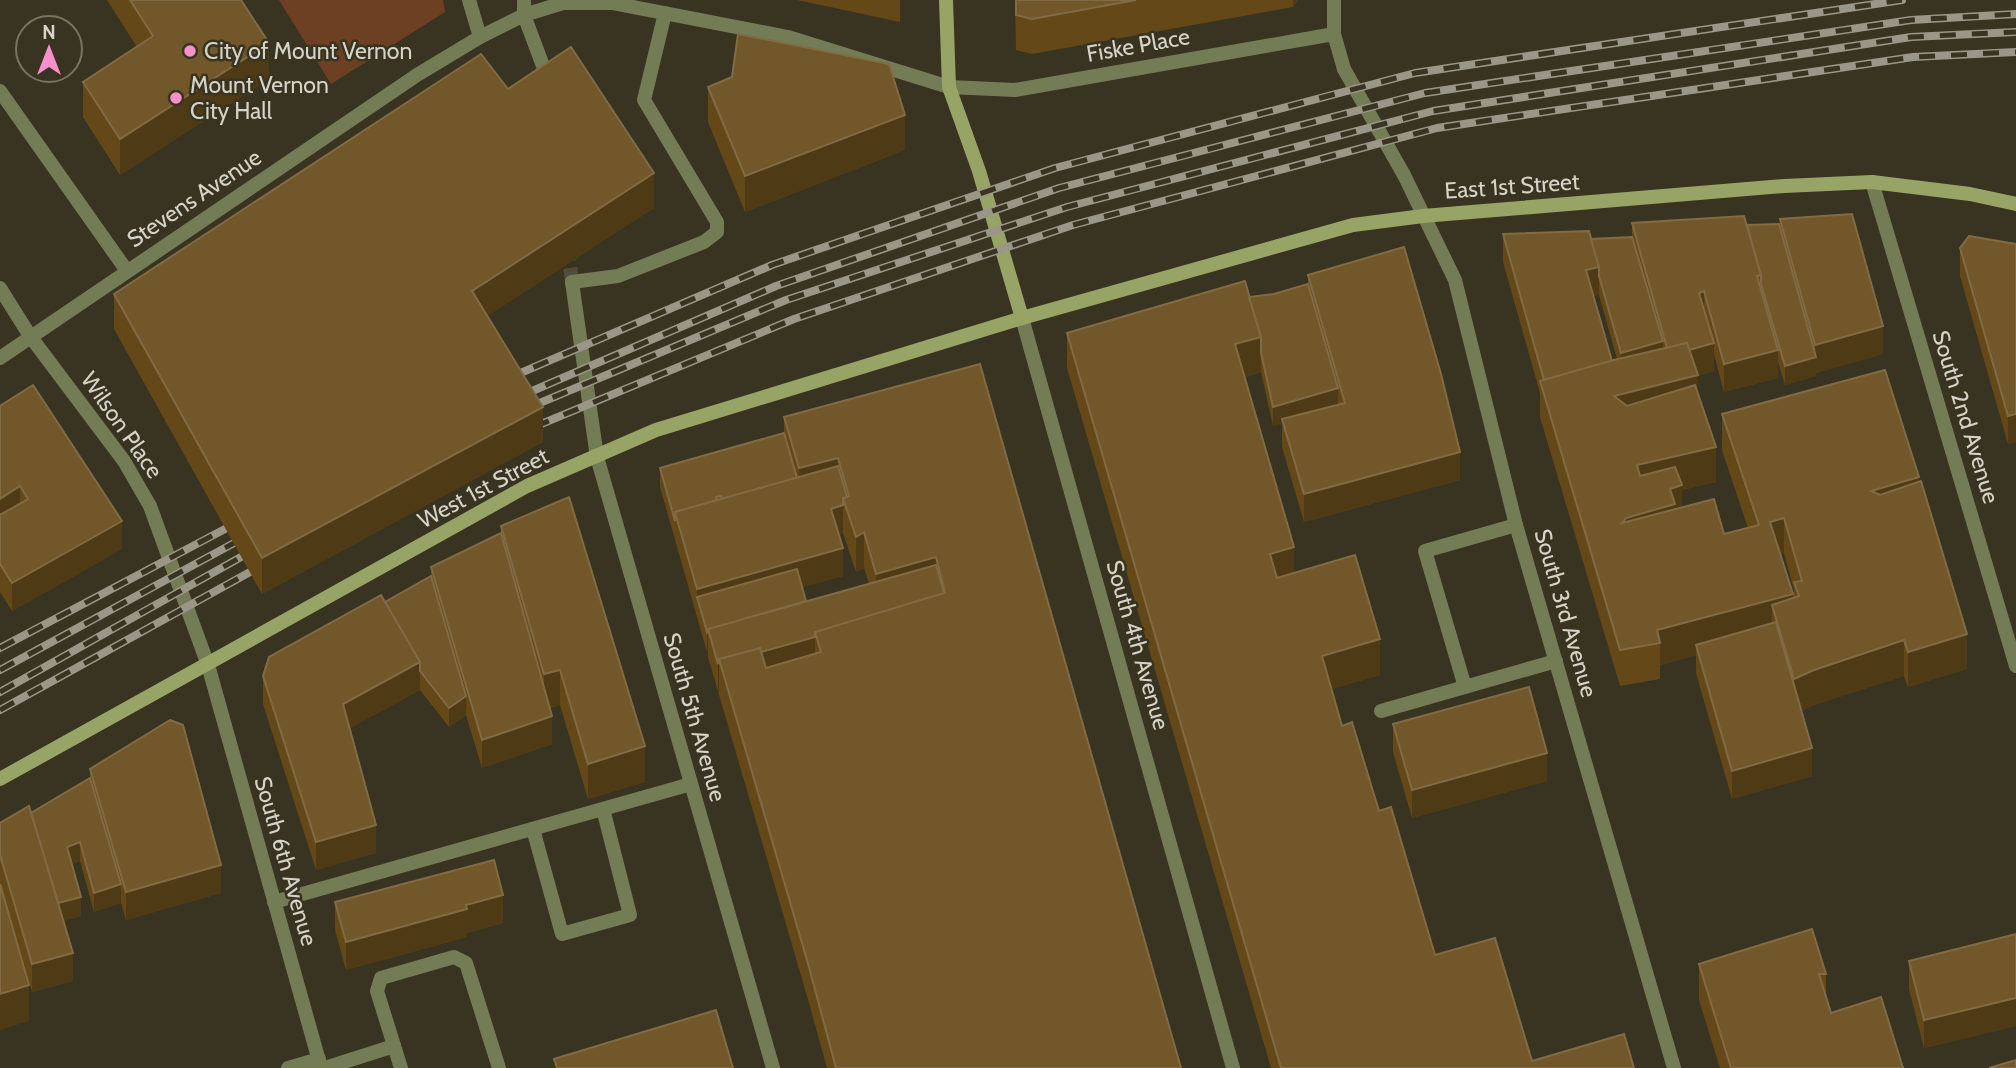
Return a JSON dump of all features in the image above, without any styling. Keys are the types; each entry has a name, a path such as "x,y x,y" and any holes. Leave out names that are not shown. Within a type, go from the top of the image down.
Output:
{"main road":[{"name":"South 4th Avenue","path":"946,0 949,87 979,171 1022,318"},
{"name":"East 1st Street","path":"1022,318 1353,225 1423,216 1784,186 1871,182 1970,194 2016,204"},
{"name":"West 1st Street","path":"0,779 527,486 656,430 1022,318"}],"street":[{"path":"469,0 480,37"},
{"name":"South 3rd Avenue","path":"1335,0 1334,34 1344,69 1404,175 1455,280 1516,525 1674,1068"},
{"name":"Stevens Avenue","path":"0,358 417,75 524,8 563,3 612,3 665,13"},
{"path":"524,8 549,82"},
{"name":"Fiske Place","path":"665,13 788,37 949,87 1015,90 1334,34"},
{"name":"South 5th Avenue","path":"665,13 644,100 717,222 717,232 704,242 618,276 572,282 597,457 773,1068"},
{"path":"0,90 127,271"},
{"name":"South 2nd Avenue","path":"1871,182 2016,666"},
{"name":"Wilson Place","path":"0,288 30,337 124,461 150,506 208,665"},
{"name":"South 4th Avenue","path":"1022,318 1233,1068"},
{"path":"1465,687 1424,551 1516,525"},
{"path":"1381,711 1556,661"},
{"name":"South 6th Avenue","path":"208,665 322,1065"},
{"path":"274,902 691,784"},
{"path":"533,829 562,934 596,925 630,915 603,809"},
{"path":"401,1068 377,991 381,978 454,957 466,963 499,1068"},
{"path":"288,1068 322,1065 394,1046"}],"shaded area":[{"path":"279,0 443,0 445,12 331,84"}],"building":[{"path":"130,0 241,0 269,43 120,139 84,81 153,36"},
{"path":"1016,0 1136,0 1032,19 1016,15"},
{"path":"738,34 889,64 905,115 745,176 708,87 732,77"},
{"path":"571,47 654,173 472,291 543,407 262,558 114,294 481,54 508,89"},
{"path":"1852,214 1883,326 1815,345 1780,219"},
{"path":"1744,216 1761,275 1757,276 1778,350 1724,364 1704,291 1699,293 1714,343 1689,350 1687,343 1667,348 1632,223"},
{"path":"1779,224 1816,357 1785,366 1747,225"},
{"path":"1589,231 1599,267 1586,270 1612,361 1544,380 1503,234"},
{"path":"1969,236 2016,244 2016,414 2008,416 1960,248"},
{"path":"1632,237 1663,341 1621,353 1591,239"},
{"path":"1404,247 1441,374 1460,452 1304,494 1282,419 1345,403 1308,275"},
{"path":"1245,281 1261,337 1235,344 1294,547 1270,554 1277,578 1355,555 1380,639 1322,656 1342,726 1352,722 1379,811 1391,807 1435,955 1495,938 1532,1061 1624,1034 1634,1068 1281,1068 1067,333"},
{"path":"1308,284 1338,388 1273,407 1261,353 1261,337 1249,297 1274,294"},
{"path":"1687,343 1698,375 1614,396 1627,406 1695,385 1716,447 1637,465 1640,476 1675,467 1682,485 1670,489 1675,504 1626,518 1622,523 1714,499 1724,534 1759,525 1722,414 1885,370 1919,477 1871,491 1880,495 1921,481 1967,634 1908,652 1904,640 1794,679 1772,605 1799,596 1794,582 1802,581 1784,518 1770,522 1793,594 1657,630 1660,643 1620,650 1540,381"},
{"path":"980,364 1181,1068 836,1068 719,659 760,648 766,668 821,652 815,632 945,592 936,557 876,574 864,532 856,537 843,498 849,496 838,458 799,468 784,417"},
{"path":"33,385 122,521 12,583 0,564 0,515 28,499 20,486 0,499 0,406"},
{"path":"784,433 797,478 722,499 721,496 716,497 717,500 675,512 675,521 660,468"},
{"path":"838,466 847,497 843,498 843,505 831,509 843,548 697,589 675,512"},
{"path":"569,497 645,746 588,764 560,670 544,674 501,526"},
{"path":"501,533 552,716 482,740 431,567"},
{"path":"936,565 944,593 815,632 815,637 761,652 760,648 719,659 718,664 708,629"},
{"path":"797,569 806,601 708,629 707,632 697,597"},
{"path":"431,576 466,696 449,708 420,671 420,662 385,602"},
{"path":"381,595 420,662 343,704 376,825 316,842 263,676 269,657"},
{"path":"1776,622 1812,748 1732,771 1696,645"},
{"path":"1529,687 1547,753 1412,790 1393,724"},
{"path":"170,720 183,725 221,865 126,892 90,769"},
{"path":"90,778 121,884 94,893 80,842 67,847 81,897 58,903 31,813"},
{"path":"29,806 73,953 32,964 0,855 0,823"},
{"path":"494,860 503,895 466,905 467,909 346,942 335,902"},
{"path":"0,884 29,985 0,994"},
{"path":"1812,929 1826,974 1819,974 1831,1013 1881,997 1903,1068 1731,1068 1699,964"},
{"path":"2016,934 2016,998 1924,1020 1909,961"},
{"path":"716,1010 733,1068 557,1068 554,1059"},
{"path":"2016,1060 2016,1068 1989,1068"}],"tunnel":[{"path":"568,247 572,282"}],"railway":[{"path":"504,380 772,265 1055,168 1415,73 1902,0"},
{"path":"516,398 776,286 1059,188 1425,93 1911,20 2016,14"},
{"path":"523,410 786,300 1067,207 1433,111 1911,37 2016,32"},
{"path":"534,427 794,319 1073,225 1437,128 1913,57 2016,52"},
{"path":"0,648 225,529"},
{"path":"0,670 234,543"},
{"path":"0,692 241,557"},
{"path":"0,710 250,572"}],"place":[{"name":"City of Mount Vernon","path":"190,51"},
{"name":"Mount Vernon City Hall","path":"176,98"}]}
